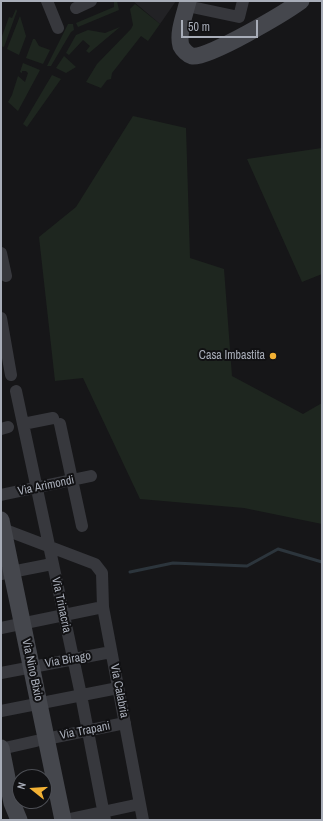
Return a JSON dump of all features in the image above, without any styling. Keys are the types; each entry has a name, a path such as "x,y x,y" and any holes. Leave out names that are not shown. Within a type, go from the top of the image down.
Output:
{"street":[{"path":"47,1 58,28"},
{"path":"76,8 91,1"},
{"path":"242,1 239,17 188,3 180,37 182,46 186,52 192,56 209,52 275,19 301,1"},
{"path":"2,258 6,276"},
{"path":"1,318 11,375"},
{"name":"Via Trinacria","path":"16,391 48,547 81,695 104,816"},
{"path":"23,424 57,421 82,526"},
{"name":"Via Arimondi","path":"1,495 91,476"},
{"path":"2,522 48,547"},
{"name":"Via Nino Bixio","path":"2,522 6,574 22,624 39,704 41,740 64,820"},
{"name":"Via Calabria","path":"48,547 95,564 102,573 103,607 143,820"},
{"path":"6,574 52,564"},
{"path":"1,628 103,607"},
{"name":"Via Birago","path":"1,673 31,666 111,652"},
{"path":"1,711 118,688"},
{"name":"Via Trapani","path":"1,748 125,723"},
{"path":"1,748 12,803 19,820"},
{"path":"64,820 104,816 140,804"}],"shaded area":[{"path":"114,1 117,1 119,10 78,27 76,23 114,7"},
{"path":"133,1 176,1 160,24"},
{"path":"135,4 160,24 148,41 141,36 112,73 111,79 107,80 101,88 86,82 97,64 131,29 133,25 130,9"},
{"path":"16,9 17,11 4,47 1,46 1,39 9,17 12,18"},
{"path":"20,16 26,36 19,55 7,49"},
{"path":"68,24 73,24 74,30 71,32 51,66 47,66"},
{"path":"120,27 89,53 86,51 90,46 83,40 69,55 66,53 76,35 88,30 105,33"},
{"path":"33,39 35,39 39,46 50,50 43,64 26,58"},
{"path":"64,56 76,67 66,73 56,68"},
{"path":"23,63 40,70 18,111 8,102 12,95 18,76 25,82 28,73 26,71 22,71 22,73 20,72"},
{"path":"52,75 61,79 27,127 23,124"},
{"path":"133,116 186,128 190,258 224,269 232,376 303,414 322,403 322,524 244,508 140,499 83,378 55,381 39,237 76,207"},
{"path":"322,148 322,274 302,282 247,159"}],"waterway":[{"path":"130,572 173,563 247,566 278,549 322,562"}],"place":[{"name":"Casa Imbastita","path":"273,356"}]}
